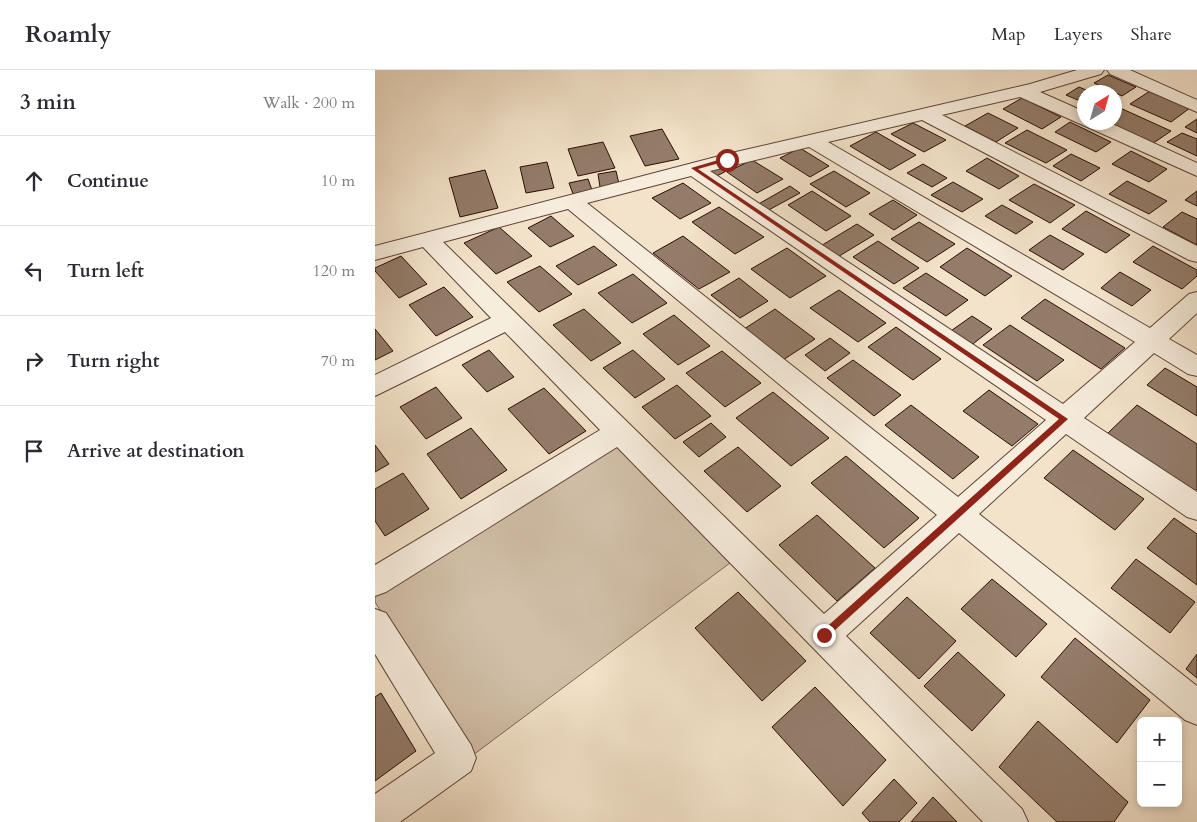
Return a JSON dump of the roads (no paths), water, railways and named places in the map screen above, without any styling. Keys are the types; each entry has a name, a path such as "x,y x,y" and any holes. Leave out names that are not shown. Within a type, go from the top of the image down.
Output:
{"street":[{"path":"375,253 694,168 1022,91 1095,70"},
{"path":"1116,70 1197,107"},
{"path":"1022,91 1077,115"},
{"path":"923,113 1197,256"},
{"path":"1110,130 1197,170"},
{"path":"811,140 1197,367"},
{"path":"694,168 1197,508"},
{"path":"571,201 1197,708"},
{"path":"427,238 1009,822"},
{"path":"824,635 1197,300"},
{"path":"375,386 508,320"},
{"path":"375,582 619,432"},
{"path":"375,624 457,758 375,817"}]}
